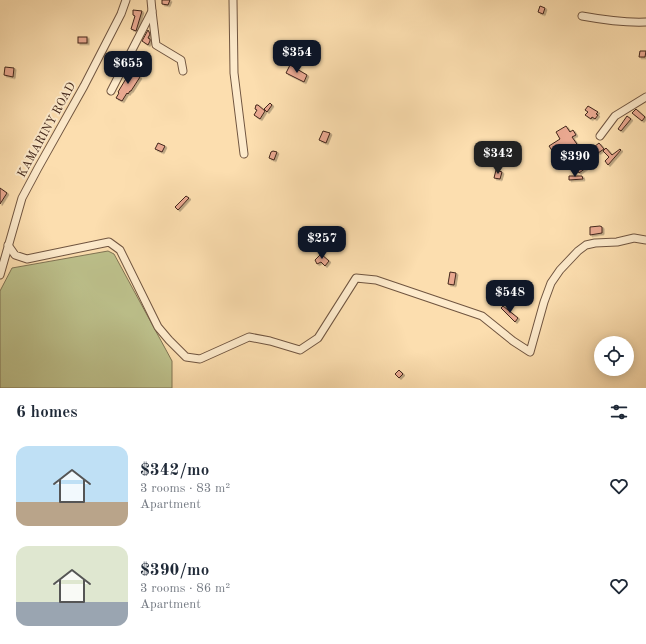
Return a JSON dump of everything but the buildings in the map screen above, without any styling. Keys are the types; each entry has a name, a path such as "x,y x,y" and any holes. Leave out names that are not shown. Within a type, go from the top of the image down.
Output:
{"street":[{"name":"KAMARINY ROAD","path":"0,275 22,198 108,40 126,0"},
{"path":"151,0 156,45 181,60 183,71"},
{"path":"233,0 234,73 244,154"},
{"path":"111,91 152,11"},
{"path":"582,16 629,23 646,22"},
{"path":"600,136 615,116 646,96"},
{"path":"8,245 15,255 27,259 109,242 120,250 158,327 186,357 200,359 249,337 270,341 300,350 318,338 356,278 376,280 482,316 513,341 530,352 551,283 560,270 578,251 586,245 595,242 618,242 634,238 646,240"}],"green space":[{"path":"108,251 114,254 172,361 172,388 0,388 0,291 12,268"}]}
